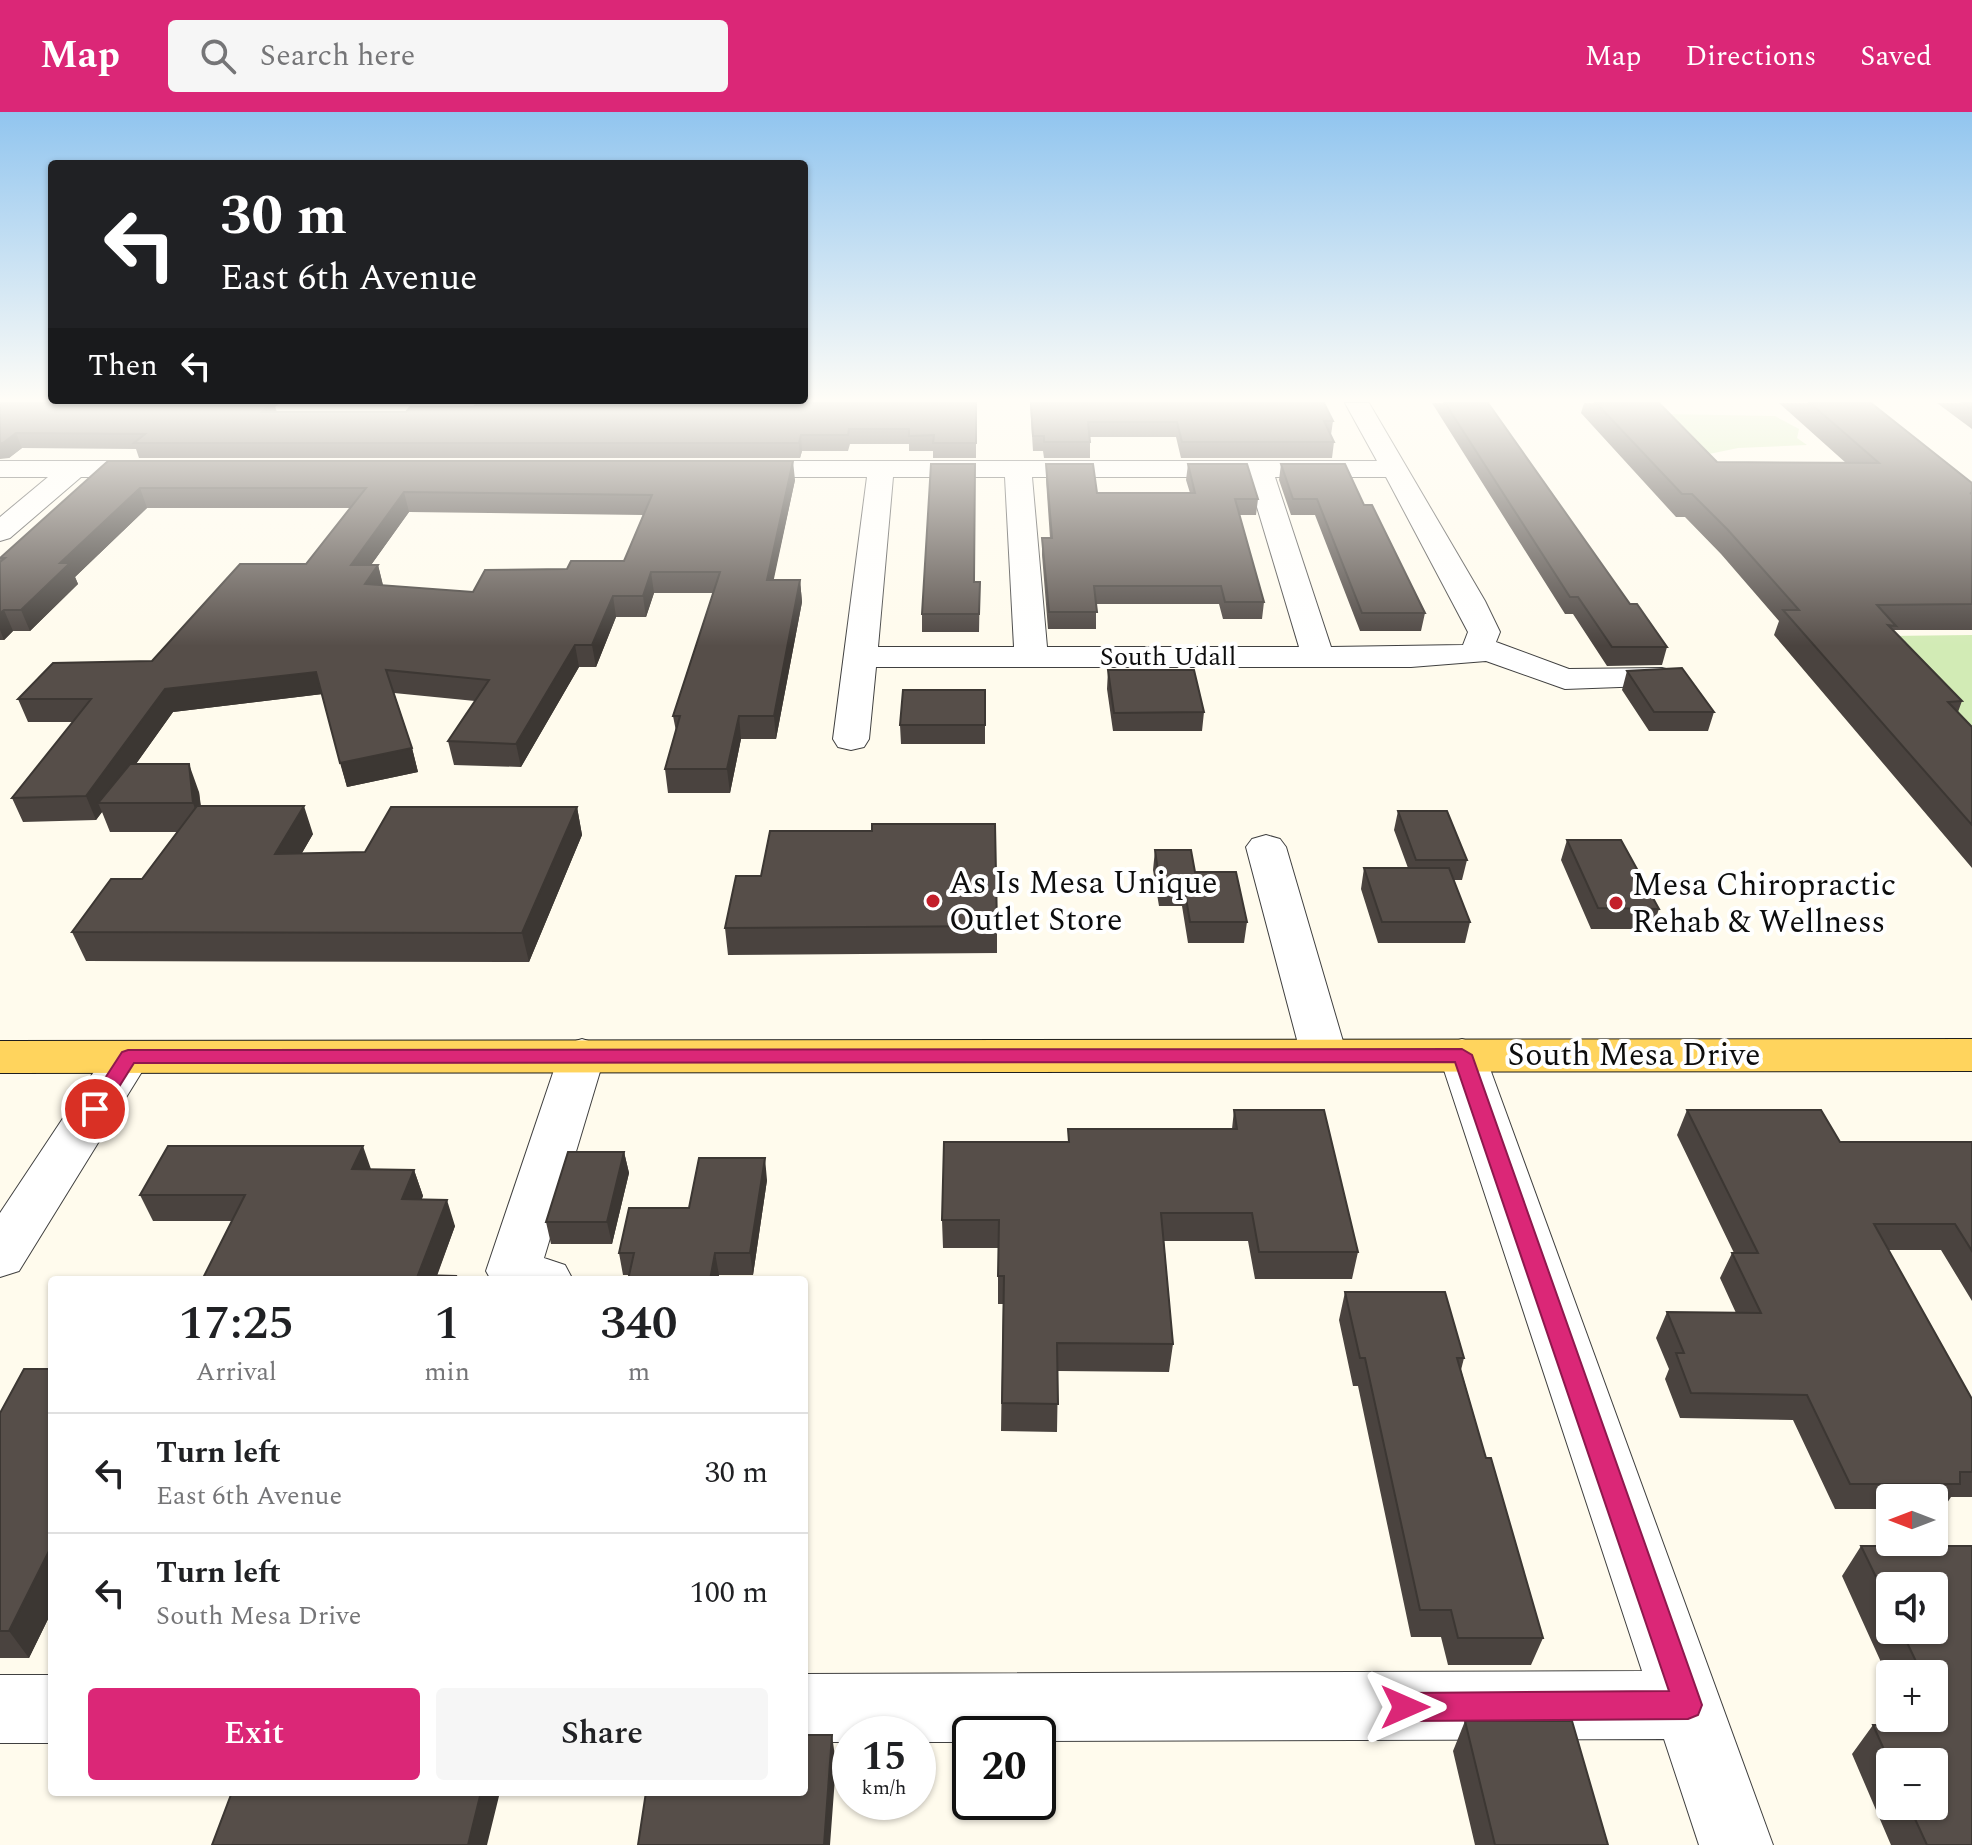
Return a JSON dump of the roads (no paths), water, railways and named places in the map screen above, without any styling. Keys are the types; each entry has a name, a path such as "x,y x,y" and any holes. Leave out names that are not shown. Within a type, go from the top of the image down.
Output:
{"main road":[{"name":"South Mesa Drive","path":"0,1057 1462,1055 1967,1060"}],"street":[{"path":"0,532 57,484"},
{"path":"851,739 879,484"},
{"path":"1019,484 1031,656"},
{"path":"1264,484 1318,657"},
{"path":"1402,484 1470,601 1484,632 1476,650 1565,679 1662,678"},
{"name":"South Udall","path":"860,657 1318,657 1476,650"},
{"path":"1266,847 1324,1055"},
{"path":"531,1276 513,1271 582,1055"},
{"path":"1462,1055 1736,1845"},
{"path":"0,1256 128,1057"},
{"path":"808,1708 1688,1705"},
{"path":"0,1709 48,1709"}],"place":[{"name":"As Is Mesa Unique Outlet Store","path":"933,901"},
{"name":"Mesa Chiropractic Rehab & Wellness","path":"1616,903"}]}
